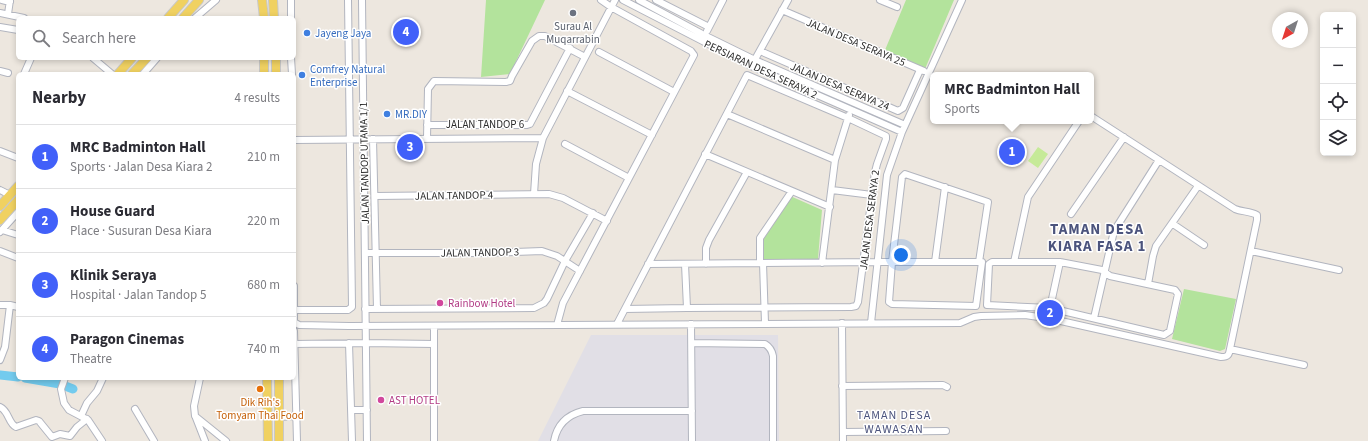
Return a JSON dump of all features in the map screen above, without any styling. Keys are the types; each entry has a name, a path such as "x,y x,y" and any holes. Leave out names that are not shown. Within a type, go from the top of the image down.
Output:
{"main road":[{"path":"170,16 184,0"},
{"path":"185,16 199,0"},
{"path":"262,0 264,16"},
{"path":"273,0 274,16"},
{"path":"120,72 130,60"},
{"path":"134,72 145,60"},
{"path":"264,60 264,72"},
{"path":"276,60 276,72"},
{"path":"0,206 16,188"},
{"path":"0,220 16,202"},
{"path":"267,380 268,441"},
{"path":"279,380 279,441"}],"street":[{"path":"2,0 10,1 8,14"},
{"path":"197,16 216,0"},
{"path":"291,0 291,16"},
{"path":"296,310 348,310 352,307 348,0"},
{"name":"JALAN TANDOP UTAMA 1/1","path":"362,0 367,441"},
{"path":"557,325 563,304 694,55 693,53 611,7 602,0"},
{"path":"534,194 536,164 542,138 615,0"},
{"name":"PERSIARAN DESA SERAYA 2","path":"623,0 851,110 902,132"},
{"name":"PERSIARAN DESA SERAYA 2","path":"640,0 753,63 905,125"},
{"path":"656,0 709,27"},
{"path":"704,36 723,0"},
{"path":"753,63 788,0"},
{"path":"880,0 897,7"},
{"path":"871,322 887,174 905,125 962,0"},
{"name":"JALAN DESA SERAYA 25","path":"782,10 929,73"},
{"path":"0,13 16,16"},
{"path":"0,26 16,30"},
{"path":"427,138 428,89 434,81 510,81 532,41 539,36 545,36 585,57"},
{"name":"JALAN TANDOP 6","path":"427,124 527,125 532,122 570,48"},
{"name":"JALAN DESA SERAYA 24","path":"760,51 898,111 903,108 920,70"},
{"path":"599,52 674,92"},
{"path":"25,72 30,60"},
{"path":"95,60 110,72"},
{"path":"145,72 155,60"},
{"path":"291,60 292,72"},
{"path":"0,71 8,73"},
{"path":"617,324 746,75 848,118"},
{"path":"567,91 652,135"},
{"path":"822,263 832,190 834,160 851,110"},
{"path":"727,114 834,160"},
{"name":"JALAN DESA SERAYA 2","path":"764,308 850,307 856,306 858,302 877,164 886,136 848,118"},
{"path":"296,323 366,326 434,326 871,322 960,323 974,317 981,316 1025,315 1058,320 1221,357 1228,356 1258,220 1256,215 1252,212 1238,210 1198,186 1094,118"},
{"path":"1014,262 1028,197 1077,124"},
{"path":"527,125 527,137"},
{"path":"1071,214 1124,137"},
{"path":"296,140 542,138"},
{"path":"373,139 377,309"},
{"path":"565,144 629,178"},
{"path":"1,150 16,157"},
{"path":"705,154 830,207"},
{"path":"1094,318 1114,231 1159,160"},
{"path":"706,264 706,248 709,240 747,172"},
{"path":"648,264 864,262 878,262 892,262 935,262 979,262 982,262 977,304 974,307 890,303 892,262 902,175 905,174 988,202 979,262"},
{"path":"1148,284 1154,251 1198,186"},
{"path":"935,262 944,187"},
{"path":"0,190 10,195"},
{"path":"832,190 872,195"},
{"path":"765,323 760,238 792,191"},
{"name":"JALAN TANDOP 4","path":"375,196 556,195 606,221"},
{"path":"366,309 534,308 544,303 547,299 593,213"},
{"path":"16,214 1,231 16,235"},
{"path":"1173,224 1204,245"},
{"path":"0,251 16,257"},
{"name":"JALAN TANDOP 3","path":"365,252 483,253 542,251 550,253 566,261 580,271"},
{"path":"1251,251 1339,270"},
{"path":"992,262 1014,262 1060,262 1104,271 1110,276 1177,292 1170,331 1168,334 1164,335 1050,308 987,305 989,264 992,262"},
{"path":"1050,308 1060,262"},
{"path":"685,264 687,308"},
{"path":"0,305 16,306"},
{"path":"0,360 5,347 10,305"},
{"path":"625,309 764,308"},
{"path":"842,323 843,441"},
{"path":"691,324 692,441"},
{"path":"434,326 434,441"},
{"path":"349,343 352,441"},
{"path":"692,343 765,344 769,347 773,356 773,441"},
{"path":"296,344 434,344"},
{"path":"1230,349 1304,365"},
{"path":"64,380 61,389 66,407 91,423 102,441"},
{"path":"0,407 5,410 13,426 16,427 36,420 39,421 52,438 60,434 70,436 84,418 87,403 97,391 101,380"},
{"path":"200,380 194,406 195,416 205,441"},
{"path":"295,380 297,441"},
{"path":"842,386 943,385 947,387"},
{"path":"136,410 154,441"},
{"path":"351,410 367,410"},
{"path":"554,441 555,435 565,419 583,411 692,411"},
{"path":"195,416 226,441"},
{"path":"279,417 296,416"},
{"path":"843,432 946,431"}],"shaded area":[{"path":"591,335 778,335 779,441 538,441"}],"green space":[{"path":"486,0 545,0 510,74 481,77"},
{"path":"906,0 954,0 925,69 885,50"},
{"path":"1038,147 1048,154 1038,168 1028,161"},
{"path":"788,195 822,210 818,259 763,259 762,238"},
{"path":"1184,289 1236,299 1225,349 1220,351 1172,339"}],"waterway":[{"path":"0,375 16,377"},
{"path":"37,380 60,384 73,389"}],"place":[{"name":"Surau Al Muqarrabin","path":"573,13"},
{"name":"Paragon Cinemas","path":"406,32"},
{"name":"Jayeng Jaya","path":"307,33"},
{"name":"Comfrey Natural Enterprise","path":"302,75"},
{"name":"MR.DIY","path":"387,114"},
{"name":"Klinik Seraya","path":"410,147"},
{"name":"MRC Badminton Hall","path":"1012,152"},
{"name":"Rainbow Hotel","path":"440,303"},
{"name":"House Guard","path":"1050,313"},
{"name":"Dik Rih's Tomyam Thai Food","path":"260,389"},
{"name":"AST HOTEL","path":"381,400"}],"district":[{"name":"TAMAN DESA KIARA FASA 1","path":"1097,238"},
{"name":"TAMAN DESA WAWASAN","path":"894,422"}]}
